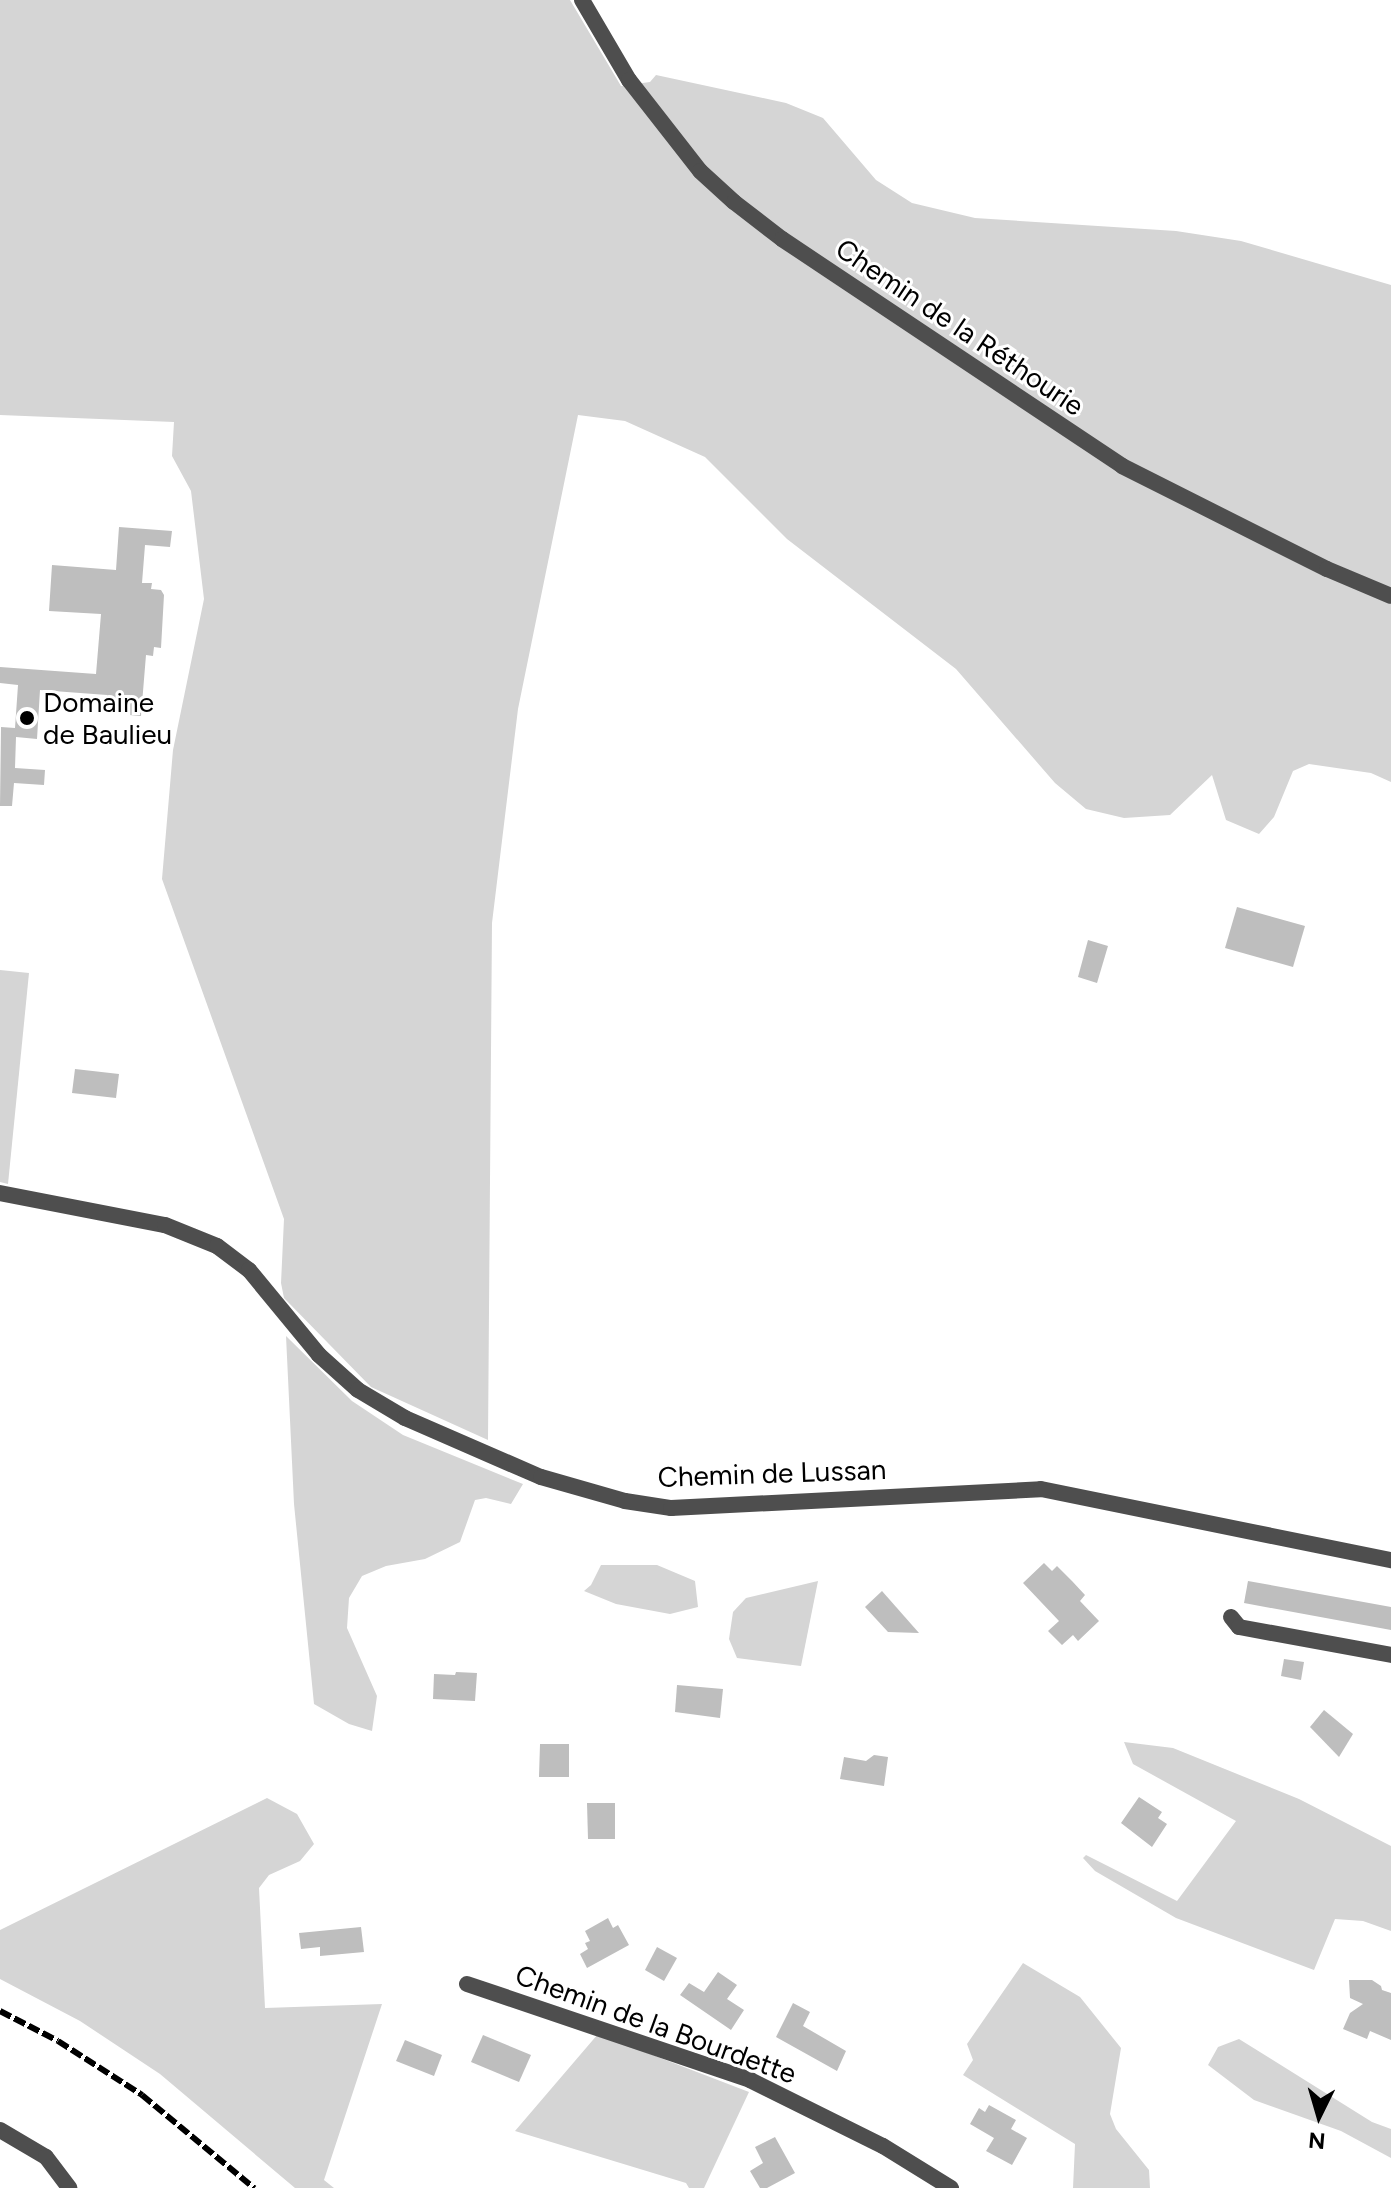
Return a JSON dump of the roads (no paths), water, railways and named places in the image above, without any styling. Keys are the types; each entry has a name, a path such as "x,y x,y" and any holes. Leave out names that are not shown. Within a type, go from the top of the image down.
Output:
{"street":[{"name":"Chemin de la Réthourie","path":"582,0 629,80 700,171 782,239 1122,466 1327,569 1391,596"},
{"name":"Chemin de Lussan","path":"0,1193 165,1225 217,1246 249,1270 319,1355 358,1390 405,1418 541,1477 625,1501 671,1508 1041,1489 1391,1560"},
{"path":"1231,1617 1239,1627 1391,1655"},
{"name":"Chemin de la Bourdette","path":"467,1984 750,2080 883,2146 951,2188"},
{"path":"0,2130 46,2157 69,2188"}],"railway":[{"path":"0,2011 58,2041 142,2095 254,2188"}],"place":[{"name":"Domaine de Baulieu","path":"27,718"}]}
